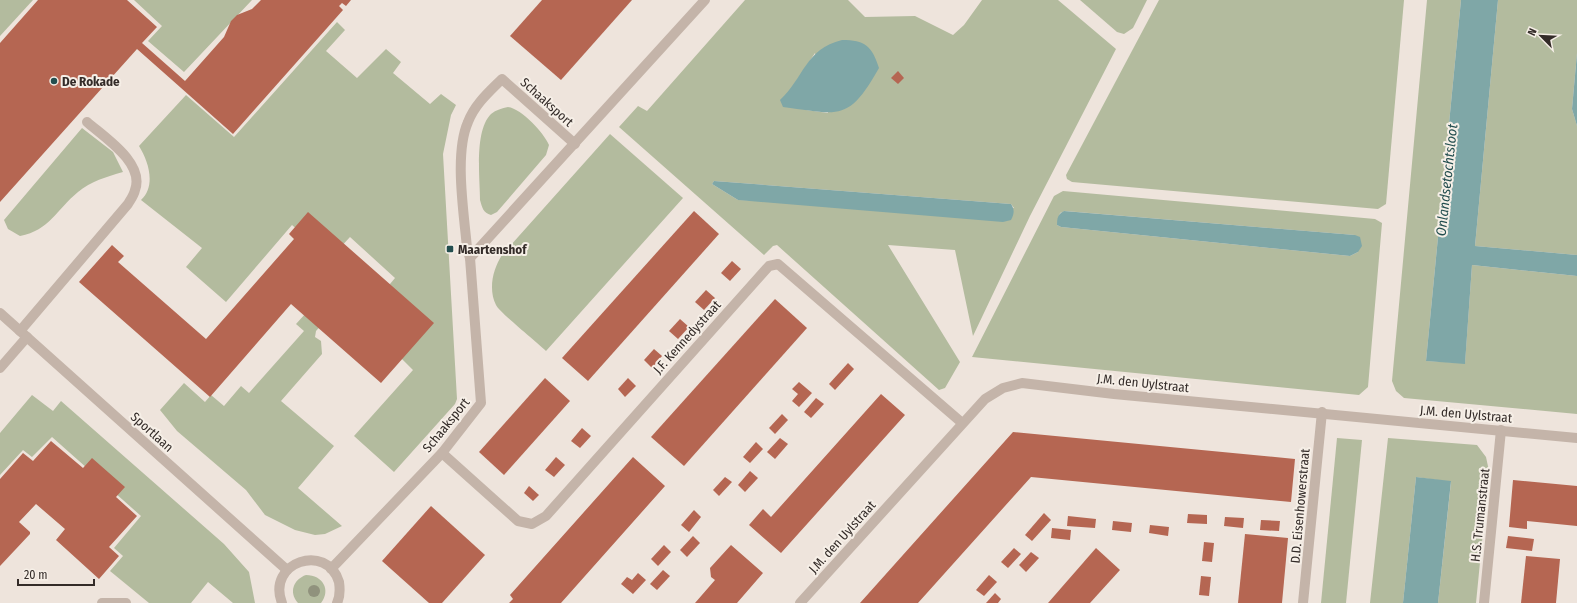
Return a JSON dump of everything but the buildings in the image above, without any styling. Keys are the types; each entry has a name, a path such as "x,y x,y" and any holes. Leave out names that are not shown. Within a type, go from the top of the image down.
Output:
{"street":[{"name":"Schaaksport","path":"470,258 704,0"},
{"name":"Schaaksport","path":"331,569 442,453 481,403 462,176 463,146 467,122 484,96 502,79 575,144"},
{"path":"0,368 23,334 128,204 136,189 133,168 128,158 87,122"},
{"name":"J.F. Kennedystraat","path":"442,453 518,521 532,524 546,516 768,266 778,264 961,422"},
{"name":"Sportlaan","path":"0,314 286,570"},
{"name":"J.M. den Uylstraat","path":"800,603 961,422 985,399 1003,388 1022,383 1114,394 1322,412 1577,438"},
{"name":"D.D. Eisenhowerstraat","path":"1303,603 1322,412"},
{"name":"H.S. Trumanstraat","path":"1484,603 1501,430"},
{"path":"282,603 279,585 286,570 294,564 304,560 313,560 323,563 331,569 339,584 340,590 337,603"},
{"path":"102,603 126,603"}],"green space":[{"path":"0,0 33,0 0,36"},
{"path":"134,0 252,0 184,72 148,41 162,26"},
{"path":"745,0 848,0 865,17 915,16 953,35 964,25 982,0 1058,0 1116,49 1030,216 973,336 955,250 888,245 960,362 945,388 939,390 777,245 773,246 764,255 619,127 638,106 647,111","holes":["815,53 828,113 806,110 789,92","714,181 1011,204 1014,208 738,200 712,184"]},
{"path":"1080,0 1147,0 1133,28 1124,34 1117,32"},
{"path":"1159,0 1404,0 1386,204 1378,209 1072,182 1067,179 1066,175"},
{"path":"1427,0 1461,0 1426,361 1465,363 1472,265 1577,276 1577,414 1404,398 1396,391 1392,381"},
{"path":"1498,0 1577,0 1577,53 1572,109 1577,126 1577,255 1475,246"},
{"path":"337,22 345,30 326,51 357,78 386,49 401,62 393,73 430,104 441,94 456,105 451,115 443,154 457,399 455,404 394,472 354,436 413,370 401,358 390,284 395,278 350,237 338,250 317,247 292,225 226,302 186,267 202,248 141,200 146,194 150,181 146,159 139,146 186,95 234,137"},
{"path":"508,107 520,112 532,122 549,145 546,155 497,212 491,215 488,214 482,207 480,200 480,143 482,132 491,114 499,109"},
{"path":"82,128 113,152 123,172 99,180 83,188 39,229 20,236 8,229 4,220"},
{"path":"610,134 683,198 546,351 504,314 496,305 492,292 492,286 496,266 502,255"},
{"path":"1063,191 1375,219 1382,223 1368,387 1359,395 972,357 1054,196","holes":["1065,211 1355,235 1358,252 1350,256 1061,227 1057,225 1060,213"]},
{"path":"337,279 351,292 316,331 315,337 321,341 322,354 281,401 334,446 298,488 342,526 325,534 315,535 295,530 265,515 246,490 177,431 160,410 184,383 205,402 211,395 224,406 241,386 249,393 304,331 296,324"},
{"path":"32,395 53,411 61,401 224,544 249,572 255,603 233,603 208,582 191,603 149,603 110,571 123,556 114,548 141,516 52,437 32,457 23,450 0,475 0,433"},
{"path":"1337,438 1362,440 1346,603 1321,603"},
{"path":"1388,438 1477,445 1486,457 1489,471 1476,603 1438,603 1451,482 1416,477 1403,603 1370,603"},
{"path":"306,575 321,580 324,584 325,593 321,603 298,603 295,599 293,595 294,586 298,580"}],"water":[{"name":"Onlandsetochtsloot","path":"1461,0 1498,0 1475,246 1577,255 1577,276 1472,265 1465,364 1426,361"},
{"path":"842,40 856,41 862,43 870,49 874,54 879,68 859,98 850,106 840,111 817,112 783,107 780,100 795,83 812,57 830,44"},
{"path":"1577,53 1577,126 1572,109"},
{"path":"714,181 1011,204 1014,212 1011,220 1003,222 738,200 712,184"},
{"path":"1064,211 1355,235 1360,237 1362,246 1358,252 1350,256 1061,227 1057,225 1057,220 1058,216"},
{"path":"1416,477 1451,481 1438,603 1403,603"}],"place":[{"name":"De Rokade","path":"54,81"},
{"name":"Maartenshof","path":"450,249"}]}
